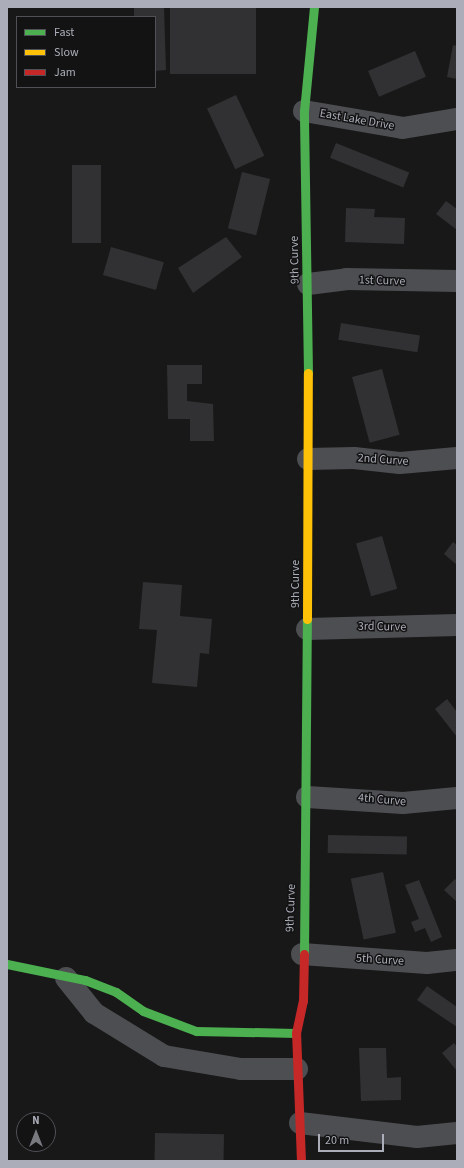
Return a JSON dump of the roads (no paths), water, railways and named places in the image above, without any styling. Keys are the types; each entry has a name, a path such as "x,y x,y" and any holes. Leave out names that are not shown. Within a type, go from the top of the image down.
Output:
{"street":[{"name":"9th Curve","path":"301,1161 296,1033 302,1001 307,797 308,629 308,284 304,111 314,7"},
{"name":"East Lake Drive","path":"304,111 403,128 457,119"},
{"name":"1st Curve","path":"308,284 346,279 457,281"},
{"name":"2nd Curve","path":"308,459 354,458 400,463 457,458"},
{"name":"3rd Curve","path":"308,629 457,625"},
{"name":"4th Curve","path":"307,797 403,803 457,798"},
{"name":"5th Curve","path":"302,954 427,963 457,960"},
{"path":"7,964 66,978 85,980 116,992 143,1011 196,1030 296,1033"},
{"path":"66,978 94,1013 164,1056 241,1069 297,1069"},
{"path":"300,1123 417,1137 457,1133"}]}
